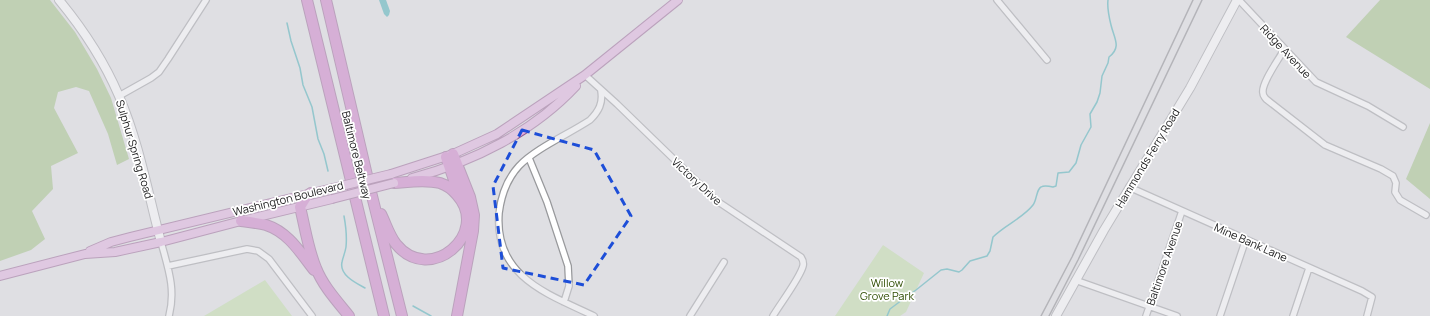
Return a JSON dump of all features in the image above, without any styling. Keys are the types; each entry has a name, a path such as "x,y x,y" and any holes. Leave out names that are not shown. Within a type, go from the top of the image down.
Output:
{"highway":[{"name":"Baltimore Beltway","path":"307,0 384,316"},
{"name":"Baltimore Beltway","path":"326,0 402,316"},
{"path":"370,188 391,236 403,251 420,259 428,260 443,256 454,249 461,240 467,225 467,215 452,160"},
{"path":"452,160 470,197 474,215 473,231 457,316"},
{"path":"393,178 442,184 462,200"},
{"path":"311,193 306,197 300,207 313,260 325,284"},
{"path":"241,221 264,225 283,233 292,241 349,316"}],"main road":[{"name":"Washington Boulevard","path":"0,276 85,254 111,242 311,193 393,178 430,174 452,160 496,146 526,128 552,109 585,75 678,0"},
{"name":"Washington Boulevard","path":"85,254 115,252 161,242 332,199 393,178"}],"street":[{"name":"Sulphur Spring Road","path":"59,0 90,42 107,71 119,96 139,154 161,242"},
{"path":"119,96 159,72 206,0"},
{"path":"997,0 1047,60"},
{"name":"Ridge Avenue","path":"1238,0 1316,82 1368,106 1403,127"},
{"name":"Hammonds Ferry Road","path":"1056,316 1129,187 1190,88 1238,0"},
{"path":"1286,51 1282,53 1262,91 1266,99 1325,144 1387,172 1395,179 1395,192 1400,200 1426,215"},
{"path":"585,75 601,91 602,99 600,108 590,120 529,158 519,167 512,176 503,195 499,218 499,230 503,245 512,265 519,274 538,289 594,316"},
{"name":"Victory Drive","path":"601,91 617,104 717,201 797,253 803,260 800,273 773,316"},
{"path":"529,158 547,202 568,266 569,286 564,302"},
{"name":"Mine Bank Lane","path":"1129,187 1362,291 1372,297 1367,316"},
{"name":"Baltimore Avenue","path":"1146,316 1182,211"},
{"path":"1220,316 1246,239"},
{"path":"161,242 172,287 171,307 168,316"},
{"path":"168,266 247,249 258,251 269,259 312,316"},
{"path":"690,316 724,262"},
{"path":"1293,316 1309,268"},
{"path":"1075,280 1177,316"}],"highlighted area":[{"path":"522,130 594,150 631,216 584,285 503,268 493,186"}],"green space":[{"path":"0,0 50,0 75,32 97,69 111,98 129,159 117,165 108,134 89,91 76,87 58,92 54,108 78,153 51,166 53,189 32,211 45,239 31,250 0,261"},
{"path":"1380,0 1430,0 1430,89 1346,37"},
{"path":"1430,123 1430,199 1406,179"},
{"name":"Willow Grove Park","path":"883,245 924,273 906,312 900,316 835,316"},
{"path":"265,280 292,316 204,316"}],"water":[{"path":"379,0 386,0 390,11 387,17 384,14"}],"waterway":[{"path":"887,316 890,309 941,270 947,269 959,272 970,261 987,256 990,251 993,237 1029,210 1034,203 1039,188 1044,186 1056,186 1058,173 1069,172 1076,163 1081,145 1091,127 1090,114 1100,93 1102,76 1109,57 1115,50 1116,46 1109,16 1108,0"},
{"path":"287,23 300,68 303,85 312,107 318,139 324,154 328,171"},
{"path":"344,216 346,249 342,262 343,271 349,278 365,288"},
{"path":"413,306 431,316"}],"railway":[{"path":"1041,316 1072,257 1193,0"},
{"path":"1049,316 1078,260 1202,0"}]}
